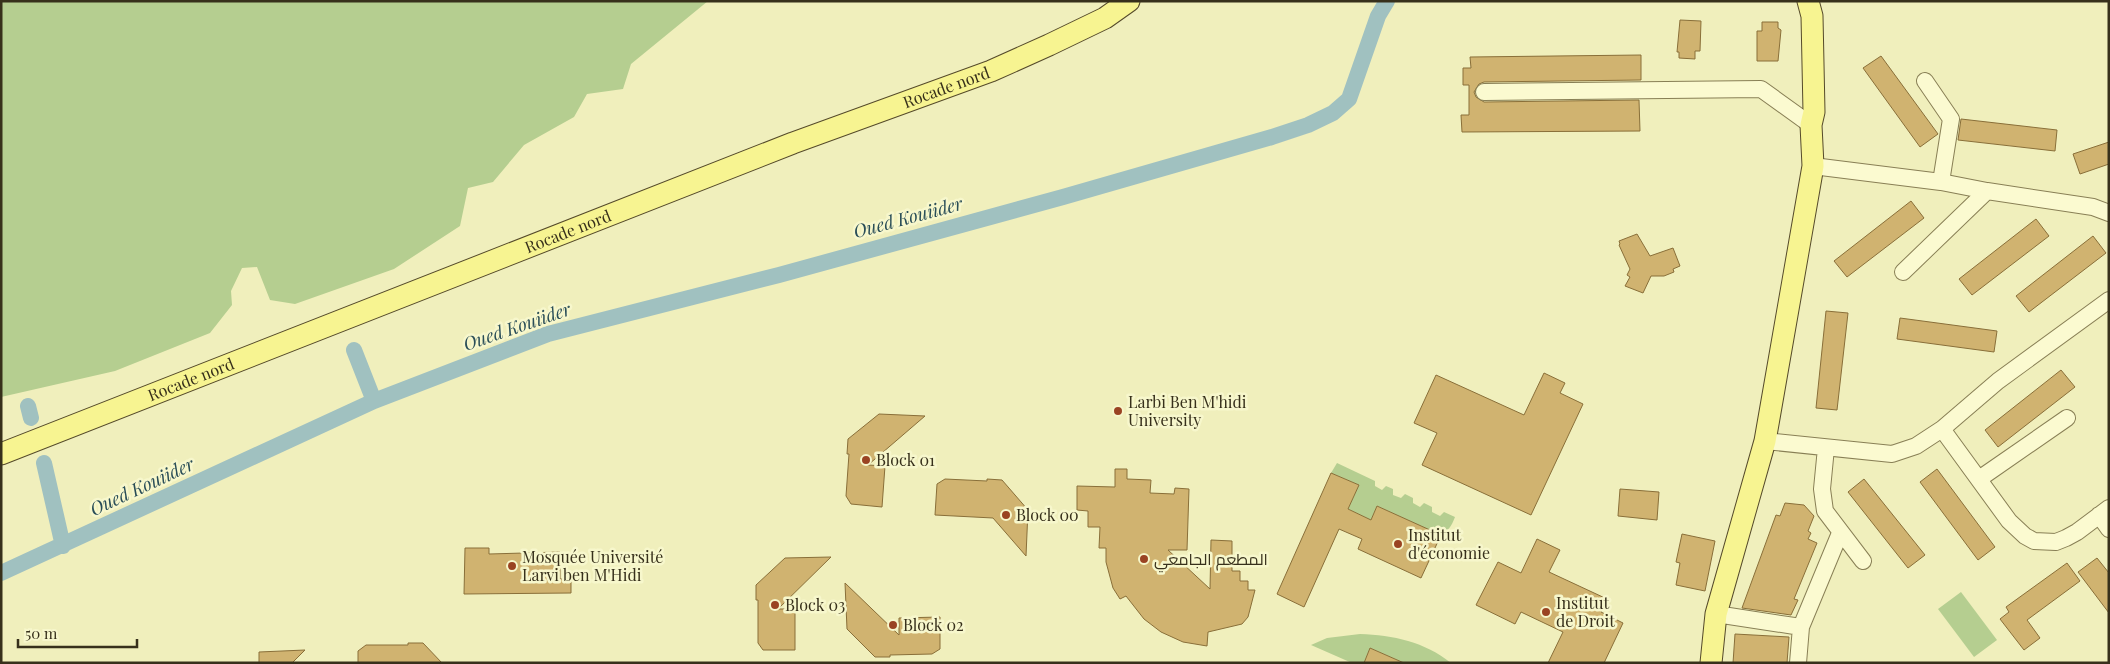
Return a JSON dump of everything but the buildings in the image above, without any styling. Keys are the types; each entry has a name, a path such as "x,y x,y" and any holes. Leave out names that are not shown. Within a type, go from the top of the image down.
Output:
{"main road":[{"name":"Rocade nord","path":"1,454 793,143 991,71 1057,42 1105,18 1129,1"},
{"path":"1711,663 1716,614 1765,441 1813,166 1811,125 1814,112 1812,16 1808,1"}],"street":[{"path":"1925,81 1952,119 1941,182"},
{"path":"1484,92 1761,89 1811,125"},
{"path":"1813,166 1941,182 2093,207 2109,212"},
{"path":"1903,272 1987,191"},
{"path":"1765,441 1892,454 1916,446 1942,429 1998,381 2109,300"},
{"path":"1979,479 2067,418"},
{"path":"1942,429 2018,531 2034,541 2056,542 2106,517"},
{"path":"1826,448 1822,489 1825,511 1863,561"},
{"path":"1798,663 1801,627 1840,533"},
{"path":"1716,614 1801,627"}],"green space":[{"path":"1,1 708,1 631,64 623,89 587,94 574,117 524,145 493,182 468,188 460,226 394,269 295,304 270,300 257,267 242,268 231,291 232,305 210,333 115,371 1,397"},
{"path":"1337,463 1375,481 1375,486 1382,490 1386,486 1393,489 1393,495 1401,498 1405,494 1413,498 1413,503 1420,507 1424,503 1432,507 1432,512 1440,516 1444,512 1455,517 1447,530 1438,534 1377,506 1371,520 1348,509 1359,485 1331,473"},
{"path":"1961,592 1997,640 1974,657 1938,609"},
{"path":"1360,634 1408,641 1430,650 1451,663 1404,663 1370,648 1364,663 1352,663 1311,645 1327,638"}],"waterway":[{"name":"Oued Kouiider","path":"1,573 374,401 548,334 779,275 1063,197 1308,125 1333,113 1349,99 1378,16 1387,1"},
{"name":"Oued Kouiider","path":"354,350 374,401"},
{"name":"Oued Kouiider","path":"28,406 31,418"},
{"name":"Oued Kouiider","path":"44,463 63,546"}],"place":[{"name":"Larbi Ben M'hidi University","path":"1118,411"},
{"name":"Block 01","path":"866,460"},
{"name":"Block 00","path":"1006,515"},
{"name":"Institut d'économie","path":"1398,544"},
{"name":"المطعم الجامعي","path":"1144,559"},
{"name":"Mosquée Université Larvi ben M'Hidi","path":"512,566"},
{"name":"Block 03","path":"775,605"},
{"name":"Institut de Droit","path":"1546,612"},
{"name":"Block 02","path":"893,625"}]}
